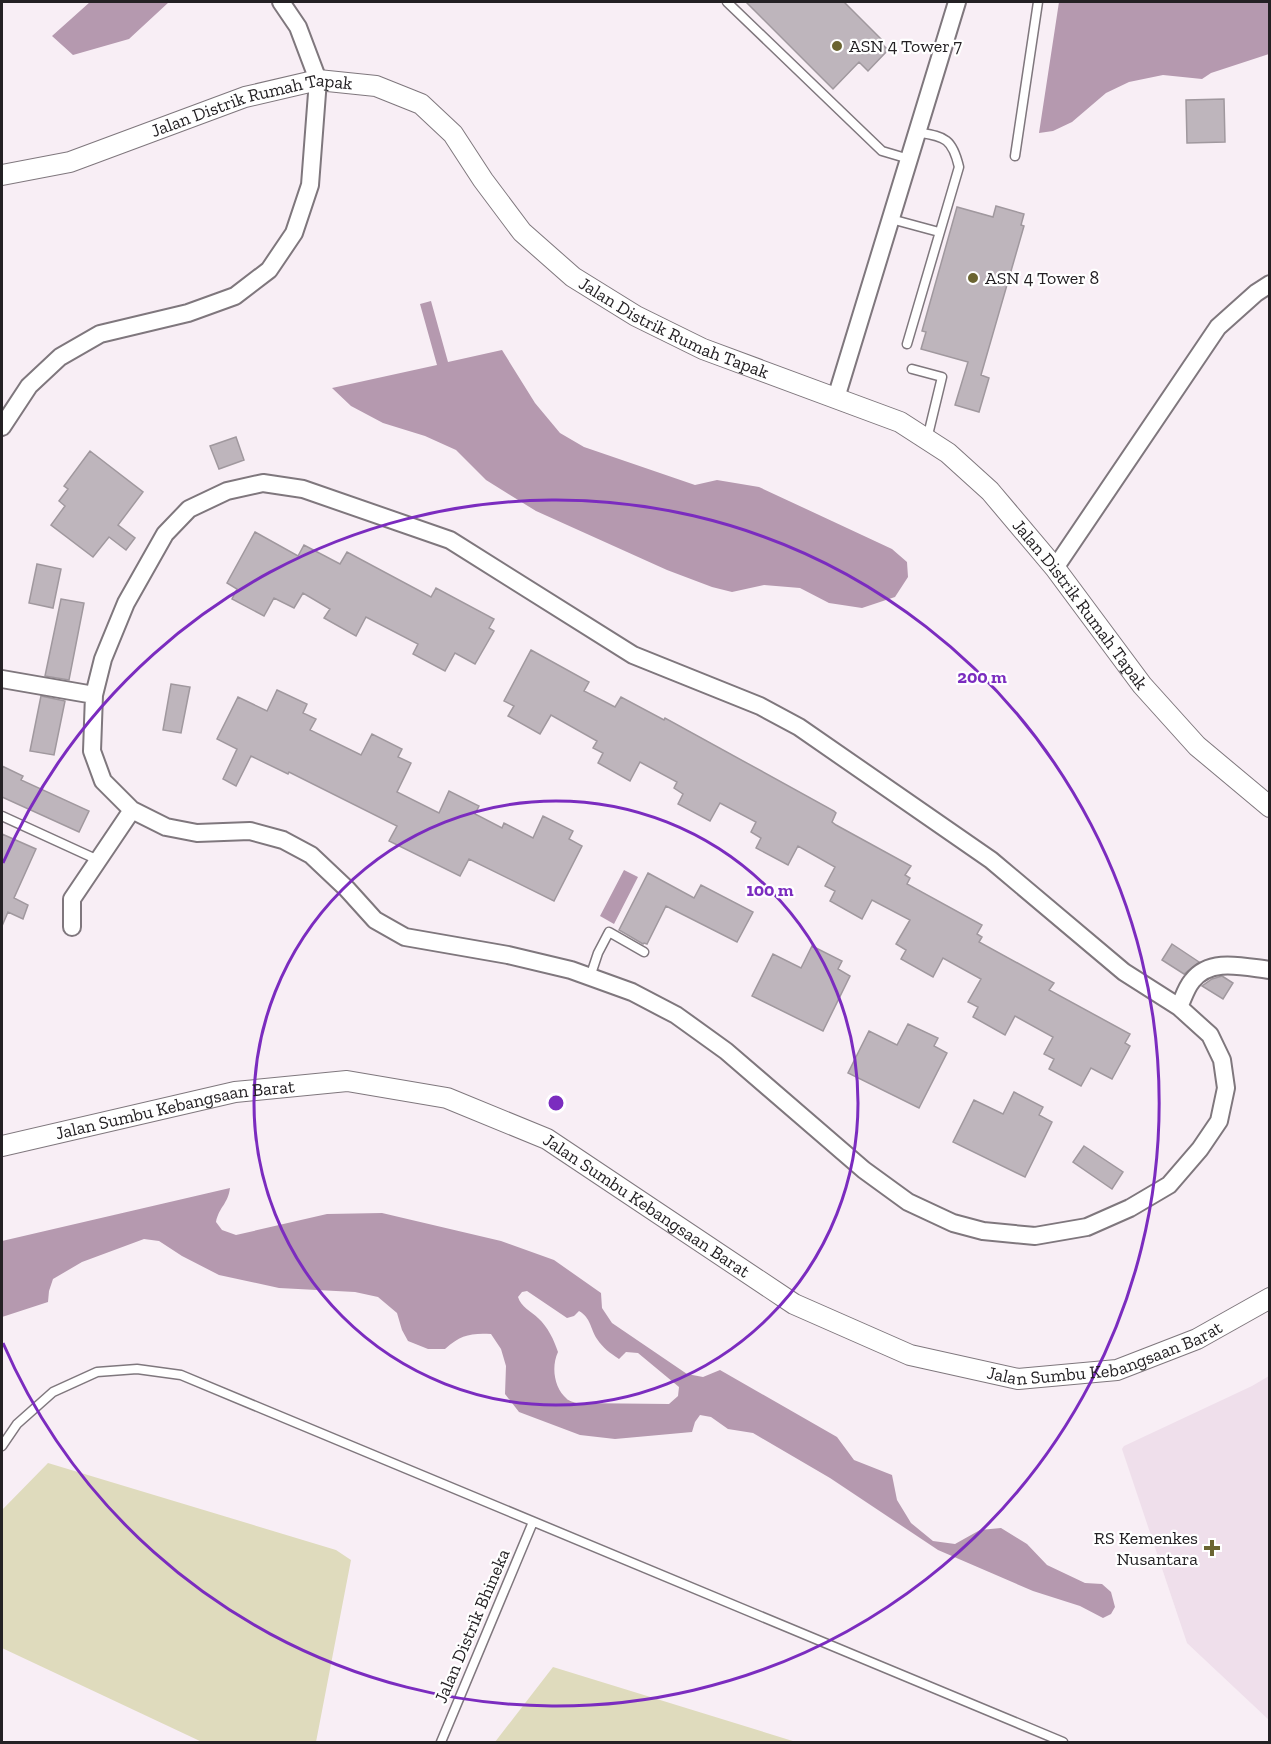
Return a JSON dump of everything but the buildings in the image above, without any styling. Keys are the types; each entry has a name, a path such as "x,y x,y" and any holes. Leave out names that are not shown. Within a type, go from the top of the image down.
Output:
{"street":[{"path":"2,427 29,386 60,357 100,334 188,313 235,296 269,270 294,233 310,185 318,80 298,27 281,2"},
{"path":"836,398 957,2"},
{"name":"Jalan Distrik Rumah Tapak","path":"2,175 70,162 245,97 318,80 376,86 421,104 453,134 483,180 522,232 573,277 636,316 703,349 900,422 948,453 990,491 1055,568 1142,685 1181,729 1197,746 1269,807"},
{"path":"1055,568 1218,327 1269,284"},
{"path":"263,483 303,489 450,540 633,655 760,706 799,727 991,860 1124,972 1179,1007 1210,1035 1222,1060 1226,1088 1219,1121 1200,1149 1169,1185 1130,1208 1088,1227 1035,1236 983,1231 953,1223 908,1202 864,1170 726,1051 676,1015 632,992 571,970 508,955 405,937 375,920 311,855 283,840 250,831 197,833 166,827 132,810 103,781 92,752 94,695 103,659 126,603 165,534 189,509 227,491 263,483"},
{"path":"2,679 94,695"},
{"path":"72,927 72,899 132,810"},
{"path":"1179,1007 1192,981 1208,968 1224,965 1269,970"},
{"name":"Jalan Sumbu Kebangsaan Barat","path":"2,1146 235,1092 347,1081 447,1098 547,1139 794,1304 910,1355 1018,1378 1117,1370 1197,1339 1269,1298"}],"lane":[{"path":"727,2 882,151 909,159"},
{"path":"1015,156 1038,2"},
{"path":"907,344 959,167 955,151 944,137 917,132"},
{"path":"891,219 939,232"},
{"path":"912,369 942,377 927,439"},
{"path":"2,816 98,860"},
{"path":"590,977 598,952 609,932 644,952"},
{"path":"2,1446 17,1424 54,1392 97,1372 137,1368 181,1375 1063,1743"},
{"name":"Jalan Distrik Bhineka","path":"441,1743 533,1522"}],"shaded area":[{"path":"90,2 169,2 129,39 73,55 52,36"},
{"path":"1059,2 1269,2 1269,54 1211,73 1202,79 1163,75 1129,82 1106,93 1072,122 1053,131 1039,133"},
{"path":"431,301 448,362 502,350 535,403 560,433 584,447 695,485 717,480 759,487 892,549 907,562 908,577 895,597 862,608 829,603 800,588 764,585 732,592 712,587 667,570 536,511 486,480 456,450 425,436 383,423 351,406 332,388 437,365 420,304"},
{"path":"624,870 638,877 614,924 600,916"},
{"path":"230,1188 216,1222 222,1230 236,1235 327,1214 382,1213 501,1241 554,1260 601,1293 602,1308 612,1323 687,1374 703,1377 720,1370 837,1437 854,1460 892,1475 897,1500 911,1523 933,1541 955,1544 980,1530 1001,1528 1027,1544 1047,1565 1085,1583 1102,1584 1111,1592 1115,1607 1111,1614 1103,1618 1080,1606 1033,1591 938,1550 830,1478 753,1433 728,1429 711,1417 700,1415 692,1432 615,1439 580,1435 519,1412 505,1394 506,1366 501,1349 491,1334 466,1336 445,1349 428,1349 408,1341 397,1313 378,1297 355,1292 279,1288 219,1275 159,1241 144,1239 82,1262 53,1279 48,1302 2,1317 2,1241","holes":["527,1291 567,1318 579,1311 588,1320 597,1339 607,1350 619,1359 626,1352 638,1353 679,1387 678,1396 669,1404 576,1403 567,1399 559,1389 555,1377 558,1352 553,1338 542,1322 524,1306 518,1297 522,1292"]},
{"name":"RS Kemenkes Nusantara","path":"1269,1376 1269,1720 1187,1643 1122,1449"},
{"path":"48,1463 336,1550 351,1560 316,1742 202,1742 2,1648 2,1510"},
{"path":"553,1667 796,1742 495,1742"}],"place":[{"name":"ASN 4 Tower 7","path":"837,46"},
{"name":"ASN 4 Tower 8","path":"973,278"},
{"name":"RS Kemenkes Nusantara","path":"1212,1548"}]}
